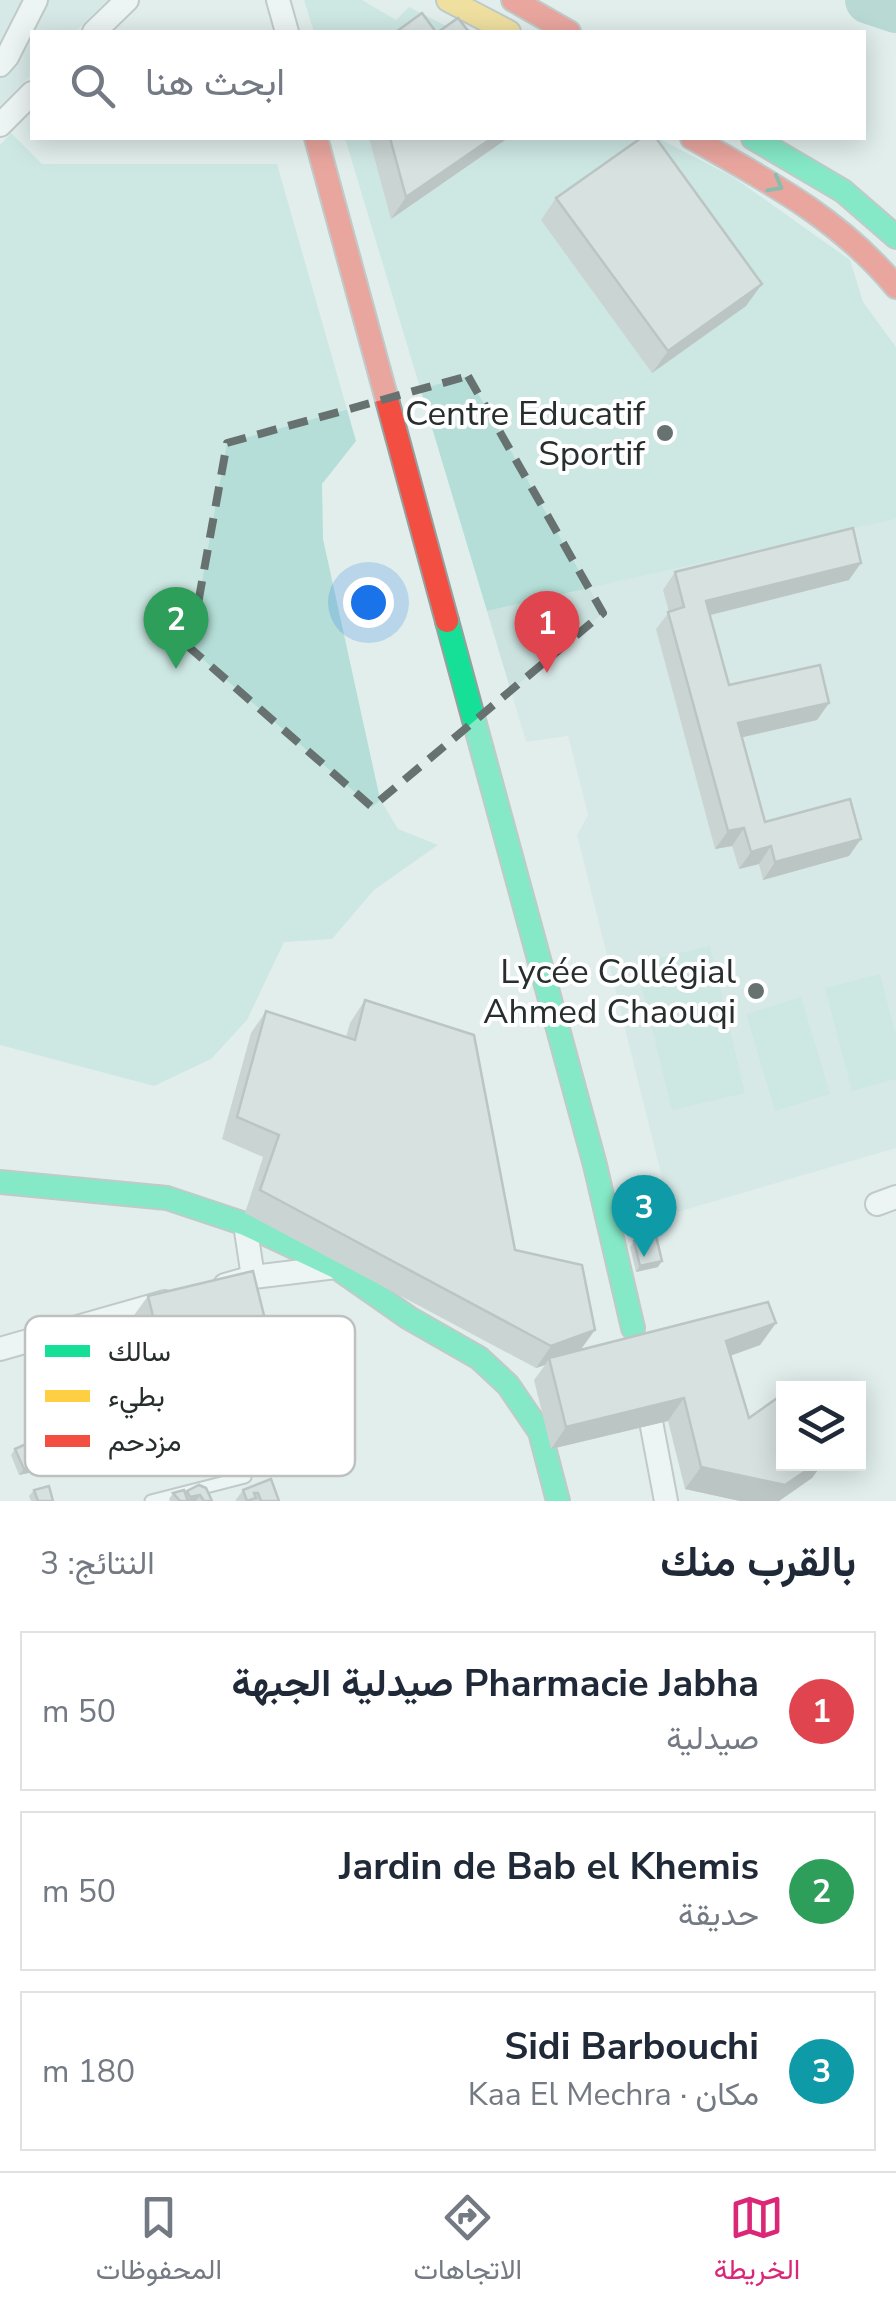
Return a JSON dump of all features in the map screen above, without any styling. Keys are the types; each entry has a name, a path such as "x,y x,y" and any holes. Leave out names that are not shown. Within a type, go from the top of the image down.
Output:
{"street":[{"path":"0,65 36,0"},
{"path":"96,30 126,0"},
{"path":"278,0 286,30"},
{"path":"448,0 505,30"},
{"path":"513,0 566,30"},
{"path":"0,125 30,95"},
{"path":"317,140 595,1165 634,1336"},
{"path":"695,140 827,216 871,254 896,287"},
{"path":"757,140 843,191 896,237"},
{"path":"0,1182 166,1198 244,1224 336,1267 410,1318 479,1358 508,1385 540,1432 558,1501"},
{"path":"244,1224 253,1277"},
{"path":"115,1316 253,1277 336,1267"},
{"path":"0,1349 25,1342"},
{"path":"643,1378 666,1501"}],"lane":[{"path":"151,1501 245,1477"}],"highlighted area":[{"path":"468,376 603,613 372,807 190,648 227,443"}],"shaded area":[{"path":"0,0 108,0 77,30 30,30 30,76 0,106"},
{"name":"Lycée Collégial Ahmed Chaouqi","path":"896,519 896,1148 671,1214 577,835 588,815 568,736 526,742 487,611"}],"green space":[{"path":"304,0 362,0 396,20 409,7 454,30 313,30"},
{"path":"11,133 42,164 277,164 356,441 322,484 323,539 380,799 398,829 438,845 374,890 332,939 284,942 247,1020 211,1059 154,1086 0,1045 0,145"},
{"name":"Centre Educatif Sportif","path":"346,140 662,140 733,177 850,260 863,302 896,347 896,519 487,611"},
{"path":"710,946 745,1093 672,1110 636,963"},
{"path":"880,974 896,1036 896,1079 852,1091 825,988"},
{"path":"801,997 830,1094 775,1111 746,1014"}],"building":[{"path":"422,13 435,30 399,30"},
{"path":"458,18 467,30 441,30"},
{"path":"391,140 489,140 406,197"},
{"path":"638,140 657,140 762,284 668,351 556,198"},
{"path":"853,528 861,563 706,601 729,685 820,665 829,703 738,723 765,822 850,799 861,839 775,862 771,846 751,852 744,828 728,831 668,612 684,607 675,572"},
{"path":"365,1000 474,1035 515,1250 582,1265 595,1330 551,1346 260,1190 279,1135 237,1117 266,1011 355,1040"},
{"path":"656,1236 662,1261 640,1266 634,1241"},
{"path":"253,1271 264,1316 153,1316 148,1296"},
{"path":"768,1302 776,1323 726,1341 749,1418 776,1399 776,1471 806,1471 785,1485 701,1467 684,1398 566,1427 549,1358"},
{"path":"25,1445 25,1469 24,1469 15,1449"},
{"path":"271,1479 279,1501 261,1501 258,1493 254,1493 256,1498 247,1501 243,1490"},
{"path":"199,1485 206,1488 212,1501 204,1501 200,1495 190,1497 187,1491"},
{"path":"49,1486 53,1501 38,1501 34,1490"},
{"path":"184,1490 188,1501 180,1501 173,1493"}],"waterway":[{"path":"869,0 896,9"}],"traffic: fast":[{"path":"756,140 843,191 896,237"},
{"path":"447,621 595,1165 633,1328"},
{"path":"0,1182 167,1198 245,1224 336,1267 409,1318 479,1358 508,1385 540,1432 558,1501"}],"traffic: slow":[{"path":"448,0 505,30"}],"traffic: jam":[{"path":"513,0 566,30"},
{"path":"317,140 447,621"},
{"path":"695,140 827,221 896,287"}],"place":[{"name":"Centre Educatif Sportif","path":"665,433"},
{"name":"Jardin de Bab el Khemis","path":"176,669"},
{"name":"Pharmacie Jabha صيدلية الجبهة","path":"547,673"},
{"name":"Lycée Collégial Ahmed Chaouqi","path":"756,991"},
{"name":"Sidi Barbouchi","path":"644,1257"}]}
